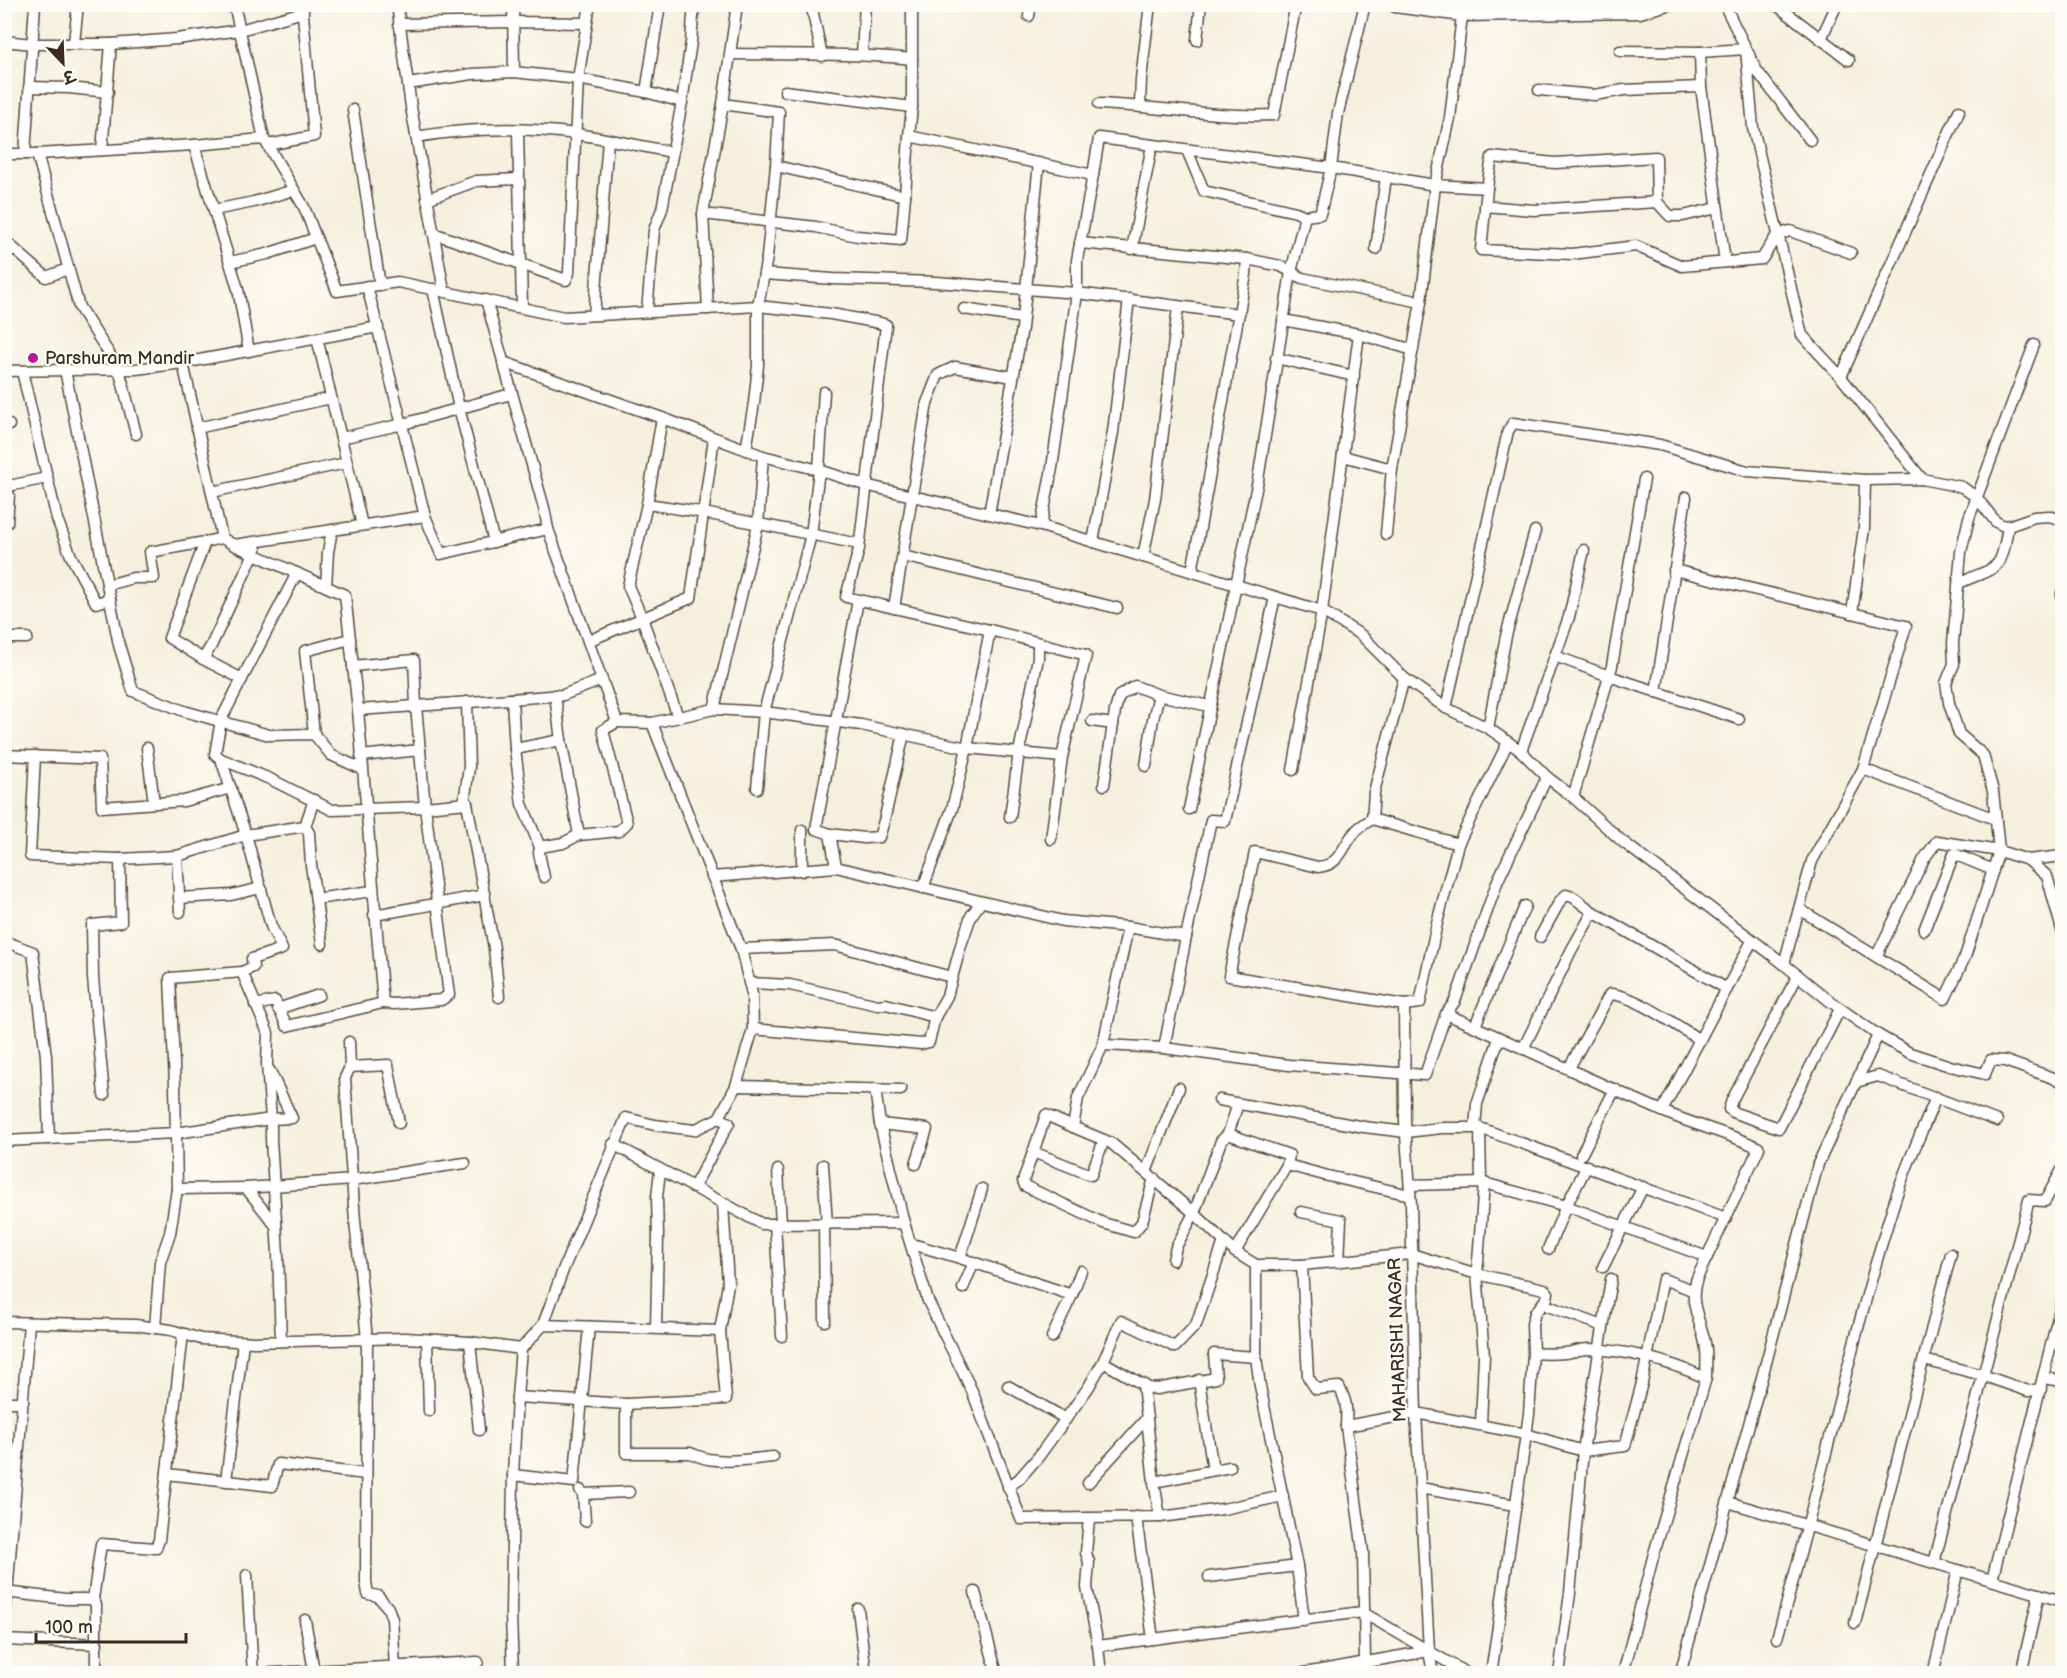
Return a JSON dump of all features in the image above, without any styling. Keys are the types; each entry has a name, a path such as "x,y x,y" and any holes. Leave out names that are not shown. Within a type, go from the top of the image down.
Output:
{"street":[{"path":"25,154 35,4"},
{"path":"74,43 78,4"},
{"path":"234,4 266,142 304,207 337,291 398,282 564,316 759,306 831,314 886,325 859,544 846,597 1086,655 1062,758 1051,839"},
{"path":"397,4 416,137 433,233 439,290 459,408 494,542"},
{"path":"513,4 514,72"},
{"path":"433,233 566,280 569,273 578,79 590,4"},
{"path":"646,92 660,4"},
{"path":"647,312 654,230 662,209 682,102 694,4"},
{"path":"708,309 703,214 723,104 736,4"},
{"path":"811,4 822,56"},
{"path":"862,54 865,4"},
{"path":"703,214 816,227 857,236 901,240 912,107 912,4"},
{"path":"1140,105 1150,4"},
{"path":"1197,40 1201,4"},
{"path":"1099,104 1140,105 1250,116 1274,115 1296,4"},
{"path":"1186,150 1204,191 1305,216 1320,214 1331,168 1338,113 1365,4"},
{"path":"1395,7 1462,16 1485,9 1640,13 1671,4"},
{"path":"1724,4 1757,71 1810,140"},
{"path":"1775,4 1790,9 1790,17 1849,60"},
{"path":"1821,39 1837,4"},
{"path":"4,42 111,44 177,39 240,30 302,8 314,136 266,142 4,154"},
{"path":"1386,534 1392,469 1421,302 1435,185 1450,118 1462,16"},
{"path":"399,24 586,23"},
{"path":"102,150 111,44"},
{"path":"1620,51 1700,52 1746,49"},
{"path":"1746,49 1753,128 1802,335 1841,377 1922,479"},
{"path":"1700,52 1701,87 1725,262"},
{"path":"730,54 822,56 862,54 912,59"},
{"path":"408,84 472,74 514,72 578,79 646,92 682,102"},
{"path":"29,87 108,92"},
{"path":"1539,90 1594,94 1624,90 1701,87"},
{"path":"785,91 912,107"},
{"path":"723,104 779,112 776,166 759,306 758,365 746,450"},
{"path":"354,110 380,285"},
{"path":"1841,377 1959,111"},
{"path":"416,137 449,132 518,131 575,134 672,152"},
{"path":"518,131 522,308"},
{"path":"909,136 1093,175"},
{"path":"1041,526 1052,468 1077,293 1077,260 1099,138 1331,168 1435,185 1487,188"},
{"path":"594,315 608,140"},
{"path":"194,145 230,262 249,351"},
{"path":"1132,249 1152,145"},
{"path":"37,154 79,307 119,369 136,434"},
{"path":"1718,208 1683,216 1670,216 1657,202 1656,157 1555,163 1492,157 1481,250 1572,254 1636,246 1682,266 1762,259 1777,235 1790,231 1851,254"},
{"path":"989,514 1028,289 1039,163"},
{"path":"776,166 905,196"},
{"path":"1376,249 1386,177"},
{"path":"427,199 476,181 519,179"},
{"path":"214,210 254,202 294,190"},
{"path":"1485,206 1534,210 1657,202"},
{"path":"1189,809 1258,480 1291,272 1305,216"},
{"path":"230,262 267,254 316,238"},
{"path":"4,240 46,277 68,269"},
{"path":"1080,243 1247,259 1281,266 1302,278 1421,302"},
{"path":"1192,572 1247,259"},
{"path":"764,274 936,282 1077,293 1239,314"},
{"path":"367,286 425,516 441,554 548,529"},
{"path":"1093,542 1113,432 1129,299"},
{"path":"486,300 548,529 617,722"},
{"path":"1143,557 1155,499 1178,307"},
{"path":"964,309 1022,318"},
{"path":"1283,320 1359,334 1413,350"},
{"path":"4,370 136,369 183,363 378,327"},
{"path":"1293,770 1322,611 1359,334"},
{"path":"317,338 362,525"},
{"path":"1799,909 1945,999 1965,957 1999,851 1993,791 1983,755 1959,734 1946,683 1953,664 1961,552 1976,497 1984,482 2034,345"},
{"path":"1276,358 1354,376"},
{"path":"503,362 763,456 819,470 865,485 1041,526 1322,611 1361,635 1404,678 1446,708 1488,728 1521,751 1547,777 1623,842 1840,1009 1878,1035 1910,1053 1950,1066 1985,1074 1991,1060 2005,1061 2062,1081"},
{"path":"183,363 222,538"},
{"path":"894,608 914,496 927,403 938,375 955,368 1013,377"},
{"path":"65,370 119,645 133,691 184,711 269,735 314,734"},
{"path":"22,371 57,519 71,556 96,603 110,599"},
{"path":"757,789 764,712 811,535 819,470 824,392"},
{"path":"341,438 511,394"},
{"path":"197,428 331,398"},
{"path":"662,418 647,504 628,586 678,717"},
{"path":"1446,708 1508,431 1513,423 1660,445 1747,471 1865,480 1922,479 1962,487 1976,497 1996,522 2008,526 2034,517 2049,516 2062,520"},
{"path":"588,641 691,598 714,438"},
{"path":"714,709 758,525 763,456"},
{"path":"1343,456 1392,469"},
{"path":"212,492 346,463"},
{"path":"4,487 47,478"},
{"path":"1573,797 1609,676 1644,479"},
{"path":"1852,613 1864,528 1865,480"},
{"path":"4,492 9,495 7,523"},
{"path":"1656,692 1686,497"},
{"path":"647,504 859,544"},
{"path":"234,545 425,516"},
{"path":"1959,583 1997,566 2004,555 2008,526"},
{"path":"326,586 332,530"},
{"path":"1488,728 1506,636 1534,531"},
{"path":"107,585 133,578 154,578 150,552 222,538 345,595 358,710 382,1003"},
{"path":"203,659 262,540"},
{"path":"205,542 169,638 242,679"},
{"path":"1521,751 1569,618 1584,550"},
{"path":"903,556 1117,608"},
{"path":"1674,570 1906,627 1863,769 1812,861 1784,964"},
{"path":"297,573 221,720 215,754 221,759 332,810 468,803 494,948 499,997"},
{"path":"1164,1048 1211,820 1226,821 1275,597"},
{"path":"858,600 816,829 830,834 864,838 879,837 904,734"},
{"path":"923,888 952,809 967,748 990,630"},
{"path":"4,638 27,638"},
{"path":"350,639 305,651 314,734 331,755 362,769"},
{"path":"1010,817 1019,752 1038,658 1038,643"},
{"path":"1556,656 1739,719"},
{"path":"255,1005 275,1001 287,1026 382,1003 441,1000 449,994 425,807 414,660 353,666"},
{"path":"1404,678 1374,792 1372,819 1354,832 1337,858 1328,866 1318,867 1256,852 1229,976 1404,1005 1420,1003 1437,923 1458,844 1508,742"},
{"path":"358,710 563,695 602,680"},
{"path":"1104,785 1119,696 1135,686 1159,695 1209,706"},
{"path":"555,695 579,835"},
{"path":"1146,766 1159,695"},
{"path":"512,699 522,804 540,847 544,877"},
{"path":"464,802 469,767 467,702"},
{"path":"540,847 563,843 579,835 619,831 627,823 603,730 617,722 652,723 714,709 764,712 904,734 967,748 1062,758"},
{"path":"1092,721 1113,724"},
{"path":"513,1674 511,1615 513,1475 521,1349 543,1325 613,1144 626,1118 655,1125 694,1130 719,1118 736,1086 753,1029 752,994 741,949 652,723"},
{"path":"515,749 561,740"},
{"path":"147,748 154,803"},
{"path":"361,756 420,750"},
{"path":"4,755 100,759 102,807 184,801 231,788"},
{"path":"35,756 30,856 120,860 177,856 246,835 305,826"},
{"path":"155,1328 160,1262 170,1233 177,1189 170,978 242,972 253,967 252,959 282,949 271,926 246,835 221,759"},
{"path":"1863,769 1995,819"},
{"path":"1103,1045 1164,1048 1289,1065 1425,1075 1446,1014 1455,1001 1498,880 1547,777"},
{"path":"314,800 305,826 309,833 322,944"},
{"path":"1372,819 1458,844"},
{"path":"802,830 802,871"},
{"path":"830,834 836,867"},
{"path":"1877,955 1924,859 1937,841 1999,851 2028,860 2047,876 2062,930"},
{"path":"1924,930 1954,854 1993,870"},
{"path":"177,856 180,912"},
{"path":"2028,860 2062,856"},
{"path":"104,1095 93,978 92,926 121,922 120,860"},
{"path":"712,877 836,867 1063,921 1128,927 1186,937"},
{"path":"179,898 231,895 261,888"},
{"path":"316,899 372,891"},
{"path":"374,915 485,895"},
{"path":"1540,937 1560,901 1566,895 1573,897 1593,912 1727,989"},
{"path":"753,1029 921,1044 929,1042 934,1017 947,996 971,916 981,902"},
{"path":"1475,1026 1525,906"},
{"path":"1523,1049 1572,949 1593,912"},
{"path":"1073,1127 1078,1098 1103,1045 1128,927"},
{"path":"4,941 33,952 46,1056 48,1139"},
{"path":"1662,1111 1752,941"},
{"path":"741,949 835,945 951,977"},
{"path":"242,972 268,1033 267,1064 281,1341"},
{"path":"1798,975 1732,1100 1730,1109 1735,1113 1779,1128 1840,1009"},
{"path":"749,983 790,985 878,1005 886,1004 934,1017"},
{"path":"278,1009 319,994"},
{"path":"1569,1068 1610,994 1619,994 1642,1005 1700,1040"},
{"name":"MAHARISHI NAGAR","path":"1404,1005 1416,1413 1432,1674"},
{"path":"1446,1014 1662,1111 1759,1148 1692,1290 1706,1348 1706,1378 1653,1557 1623,1674"},
{"path":"1680,1674 1818,1164 1878,1035"},
{"path":"1481,1424 1484,1355 1477,1274 1483,1183 1477,1104 1499,1038"},
{"path":"349,1042 350,1067 345,1078 367,1339 368,1594 378,1596 388,1608 392,1619 395,1666"},
{"path":"4,1141 176,1133 292,1118 267,1064"},
{"path":"350,1067 388,1065 399,1123"},
{"path":"1856,1082 1878,1076 1997,1121"},
{"path":"736,1086 901,1090"},
{"path":"1179,1088 1150,1175 1142,1222 1134,1232 1103,1223 1025,1186 1023,1181 1046,1115 1111,1143 1150,1175 1194,1213 1235,1252 1256,1265 1302,1265 1411,1254 1477,1274 1544,1289 1548,1293 1547,1298 1535,1313 1532,1324 1533,1353 1526,1434 1491,1674"},
{"path":"876,1089 880,1124 904,1223 928,1301 972,1391 1021,1519 1160,1516 1223,1509 1283,1496"},
{"path":"1581,1155 1615,1089"},
{"path":"1778,1638 1809,1526 1857,1333 1894,1201 1936,1097"},
{"path":"1219,1100 1364,1127 1406,1132 1442,1128 1478,1128 1726,1218"},
{"path":"1173,1260 1176,1247 1194,1213 1221,1141 1228,1134 1238,1104"},
{"path":"693,1188 729,1123 719,1118"},
{"path":"880,1124 927,1129 916,1164"},
{"path":"1228,1134 1289,1155 1287,1165 1235,1252"},
{"path":"1033,1152 1091,1175 1104,1140"},
{"path":"613,1144 762,1224 904,1223"},
{"path":"177,1189 246,1188 352,1180 465,1164"},
{"path":"1287,1165 1328,1176 1410,1190 1483,1183 1566,1206 1707,1257"},
{"path":"823,1166 826,1223 825,1321"},
{"path":"1548,1249 1566,1206 1587,1166"},
{"path":"656,1328 657,1197 660,1170"},
{"path":"778,1170 782,1336"},
{"path":"1934,1563 2029,1200 2045,1200 2062,1170"},
{"path":"1603,1267 1643,1187"},
{"path":"246,1188 276,1226"},
{"path":"960,1258 982,1189"},
{"path":"518,1397 626,1404 726,1399 720,1331 728,1284 723,1204"},
{"path":"1301,1212 1341,1220 1339,1262"},
{"path":"1008,1487 1019,1479 1039,1456 1066,1419 1103,1362 1121,1321 1175,1347 1196,1325 1224,1241"},
{"path":"912,1244 1072,1295"},
{"path":"1855,1623 1951,1254"},
{"path":"963,1288 974,1262"},
{"path":"1256,1265 1256,1357 1297,1566 1304,1620"},
{"path":"1302,1265 1308,1377 1316,1389 1339,1387 1347,1407 1346,1426 1363,1552 1362,1612 1365,1662"},
{"path":"1052,1337 1081,1271"},
{"path":"1559,1674 1570,1593 1583,1451 1611,1279"},
{"path":"1346,1426 1416,1413 1526,1434 1583,1451 1625,1446 1642,1383 1664,1279 1692,1290"},
{"path":"1992,1580 2041,1389 2059,1331 2062,1300"},
{"path":"1548,1306 1603,1326"},
{"path":"4,1322 135,1325 201,1339 243,1341 427,1340 470,1342 521,1349"},
{"path":"4,1631 29,1323"},
{"path":"543,1325 720,1331"},
{"path":"585,1521 583,1494 574,1482 589,1327"},
{"path":"96,1674 96,1605 93,1599 101,1544 156,1548 183,1334"},
{"path":"427,1340 429,1412"},
{"path":"226,1481 243,1341"},
{"path":"470,1342 479,1430"},
{"path":"1533,1353 1599,1350 1646,1358 1706,1378"},
{"path":"1103,1362 1149,1388 1157,1389 1216,1378 1214,1354 1256,1357"},
{"path":"1924,1360 1982,1375 2028,1391 2041,1389"},
{"path":"2044,1378 2062,1381"},
{"path":"1199,1380 1213,1470"},
{"path":"1143,1384 1160,1516"},
{"path":"1008,1386 1066,1419"},
{"path":"4,1402 23,1402"},
{"path":"626,1404 626,1453 690,1453 706,1459 739,1460 773,1457"},
{"path":"1088,1483 1146,1418"},
{"path":"167,1474 272,1486 278,1464 366,1474"},
{"path":"1154,1482 1230,1467"},
{"path":"513,1475 574,1482"},
{"path":"1420,1488 1515,1504"},
{"path":"583,1494 629,1492"},
{"path":"1728,1502 2062,1601"},
{"path":"1136,1517 1153,1639"},
{"path":"1089,1518 1086,1553 1089,1562 1087,1587 1101,1674"},
{"path":"1209,1577 1297,1566"},
{"path":"1933,1674 1958,1570"},
{"path":"247,1575 254,1674 478,1662"},
{"path":"6,1592 66,1599 93,1599"},
{"path":"975,1592 997,1674"},
{"path":"2021,1674 2038,1594"},
{"path":"858,1609 866,1674"},
{"path":"1098,1646 1362,1612 1468,1674"},
{"path":"305,1620 314,1671"},
{"path":"4,1641 97,1644"},
{"path":"1299,1674 1429,1651"}],"place":[{"name":"Parshuram Mandir","path":"33,358"}]}
